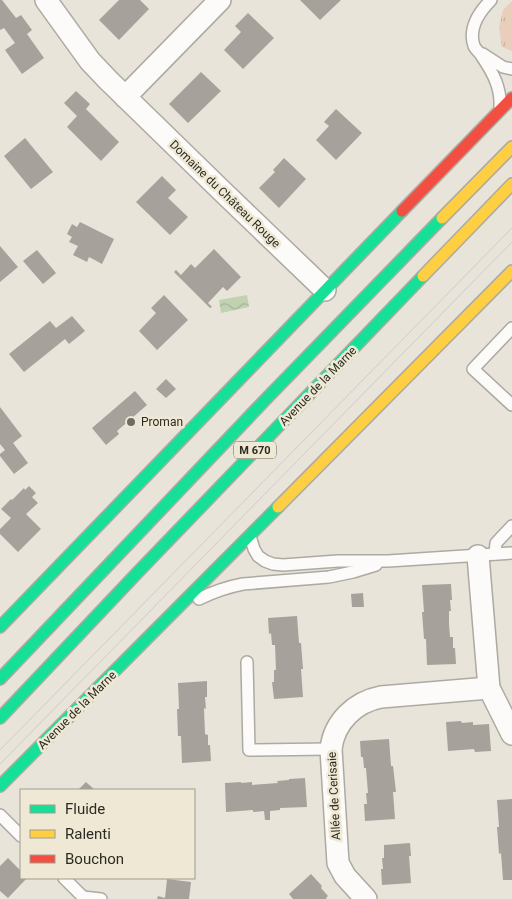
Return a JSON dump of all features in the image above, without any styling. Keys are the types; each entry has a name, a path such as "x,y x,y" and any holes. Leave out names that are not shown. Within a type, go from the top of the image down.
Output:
{"main road":[{"path":"0,627 512,98"},
{"name":"M 670","path":"0,679 184,485 512,147"},
{"name":"Avenue de la Marne","path":"0,718 138,571 512,184"},
{"name":"Avenue de la Marne","path":"0,786 512,271"}],"street":[{"name":"Domaine du Château Rouge","path":"46,0 90,61 224,194 325,290"},
{"path":"125,97 220,0"},
{"path":"487,555 489,688 512,734"},
{"name":"Allée de Cerisaie","path":"366,899 345,876 338,863 332,749 334,733 352,710 371,699 489,688"}],"lane":[{"path":"491,0 483,7 477,17 473,35 474,46 493,74 499,90 499,112"},
{"path":"474,46 485,56 503,67 512,69"},
{"path":"512,328 474,369 512,405"},
{"path":"487,555 512,526"},
{"path":"250,536 258,556 272,564 388,561 512,553"},
{"path":"170,616 210,594 231,586 329,577 388,561"},
{"path":"247,662 249,750 332,749"},
{"path":"0,815 20,835"},
{"path":"65,879 84,898 101,899"}],"green space":[{"path":"512,1 512,51 502,47 499,28 503,10"}],"water":[{"path":"247,295 249,307 221,313 219,300"}],"building":[{"path":"0,0 16,18 21,15 32,30 27,34 44,58 22,74 5,50 15,43 4,28 0,30"},
{"path":"119,0 140,0 149,9 119,40 99,20"},
{"path":"300,0 341,0 320,20"},
{"path":"248,13 274,38 243,69 224,50 241,32 235,26"},
{"path":"201,72 221,91 188,123 169,104"},
{"path":"76,91 90,104 86,109 119,142 101,161 67,127 77,116 64,103"},
{"path":"336,109 362,133 336,160 316,140 329,126 324,122"},
{"path":"25,138 53,172 31,189 4,156"},
{"path":"284,158 306,179 279,208 259,188 275,172 273,170"},
{"path":"162,176 176,190 168,198 188,217 170,235 136,202"},
{"path":"80,222 114,239 102,264 89,257 87,262 73,255 78,246 69,242 72,237 67,234 72,224 77,227"},
{"path":"0,246 18,267 0,282"},
{"path":"214,249 241,277 227,291 223,287 208,303 212,307 210,308 174,272 176,270 181,275 191,264 195,268"},
{"path":"37,250 56,273 43,284 23,261"},
{"path":"164,295 188,320 157,350 139,331 156,313 151,308"},
{"path":"72,316 85,331 69,344 65,339 24,372 9,354 50,321 56,328"},
{"path":"166,379 176,389 166,398 156,389"},
{"path":"135,391 147,405 117,431 119,434 106,445 92,428"},
{"path":"0,407 22,436 13,443 28,463 14,474 0,456 5,450 0,444"},
{"path":"29,486 36,493 32,497 38,503 26,514 41,529 18,552 0,534 0,529 11,518 1,509 24,488 25,490"},
{"path":"451,584 452,600 450,600 449,624 450,637 453,637 453,648 455,648 456,664 427,665 422,612 424,612 422,585"},
{"path":"363,593 364,607 352,607 351,594"},
{"path":"297,616 303,669 301,669 303,697 274,699 272,682 274,682 274,670 276,670 275,645 272,645 271,633 269,634 268,618"},
{"path":"207,681 206,709 204,708 205,734 208,735 211,761 182,763 181,736 178,736 178,683"},
{"path":"461,721 462,723 473,722 473,725 489,724 491,751 475,752 474,749 448,751 446,722"},
{"path":"389,739 391,766 393,766 396,792 393,792 395,819 365,821 364,804 367,804 366,793 368,793 366,768 364,768 363,757 361,757 360,741"},
{"path":"305,778 307,807 280,808 280,810 270,811 270,820 265,820 264,811 226,812 225,783 252,782 252,785"},
{"path":"86,782 94,789 79,789"},
{"path":"512,799 512,880 503,880 501,853 499,854 497,800"},
{"path":"410,843 411,883 382,885 381,869 383,869 384,845"},
{"path":"8,858 20,870 20,879 26,879 8,898 0,891 0,866"},
{"path":"311,874 322,886 321,888 328,896 327,899 293,899 289,894"},
{"path":"167,879 191,882 189,899 157,899 158,896 165,898"}],"tram line":[{"path":"0,750 512,228"},
{"path":"0,764 512,242"}],"traffic: fast":[{"path":"0,627 402,211"},
{"path":"0,679 266,399 442,218"},
{"path":"0,718 423,276"},
{"path":"0,786 278,507"}],"traffic: slow":[{"path":"442,218 512,147"},
{"path":"423,276 512,184"},
{"path":"278,507 512,271"}],"traffic: jam":[{"path":"402,211 512,98"}],"place":[{"name":"Proman","path":"131,422"}]}
